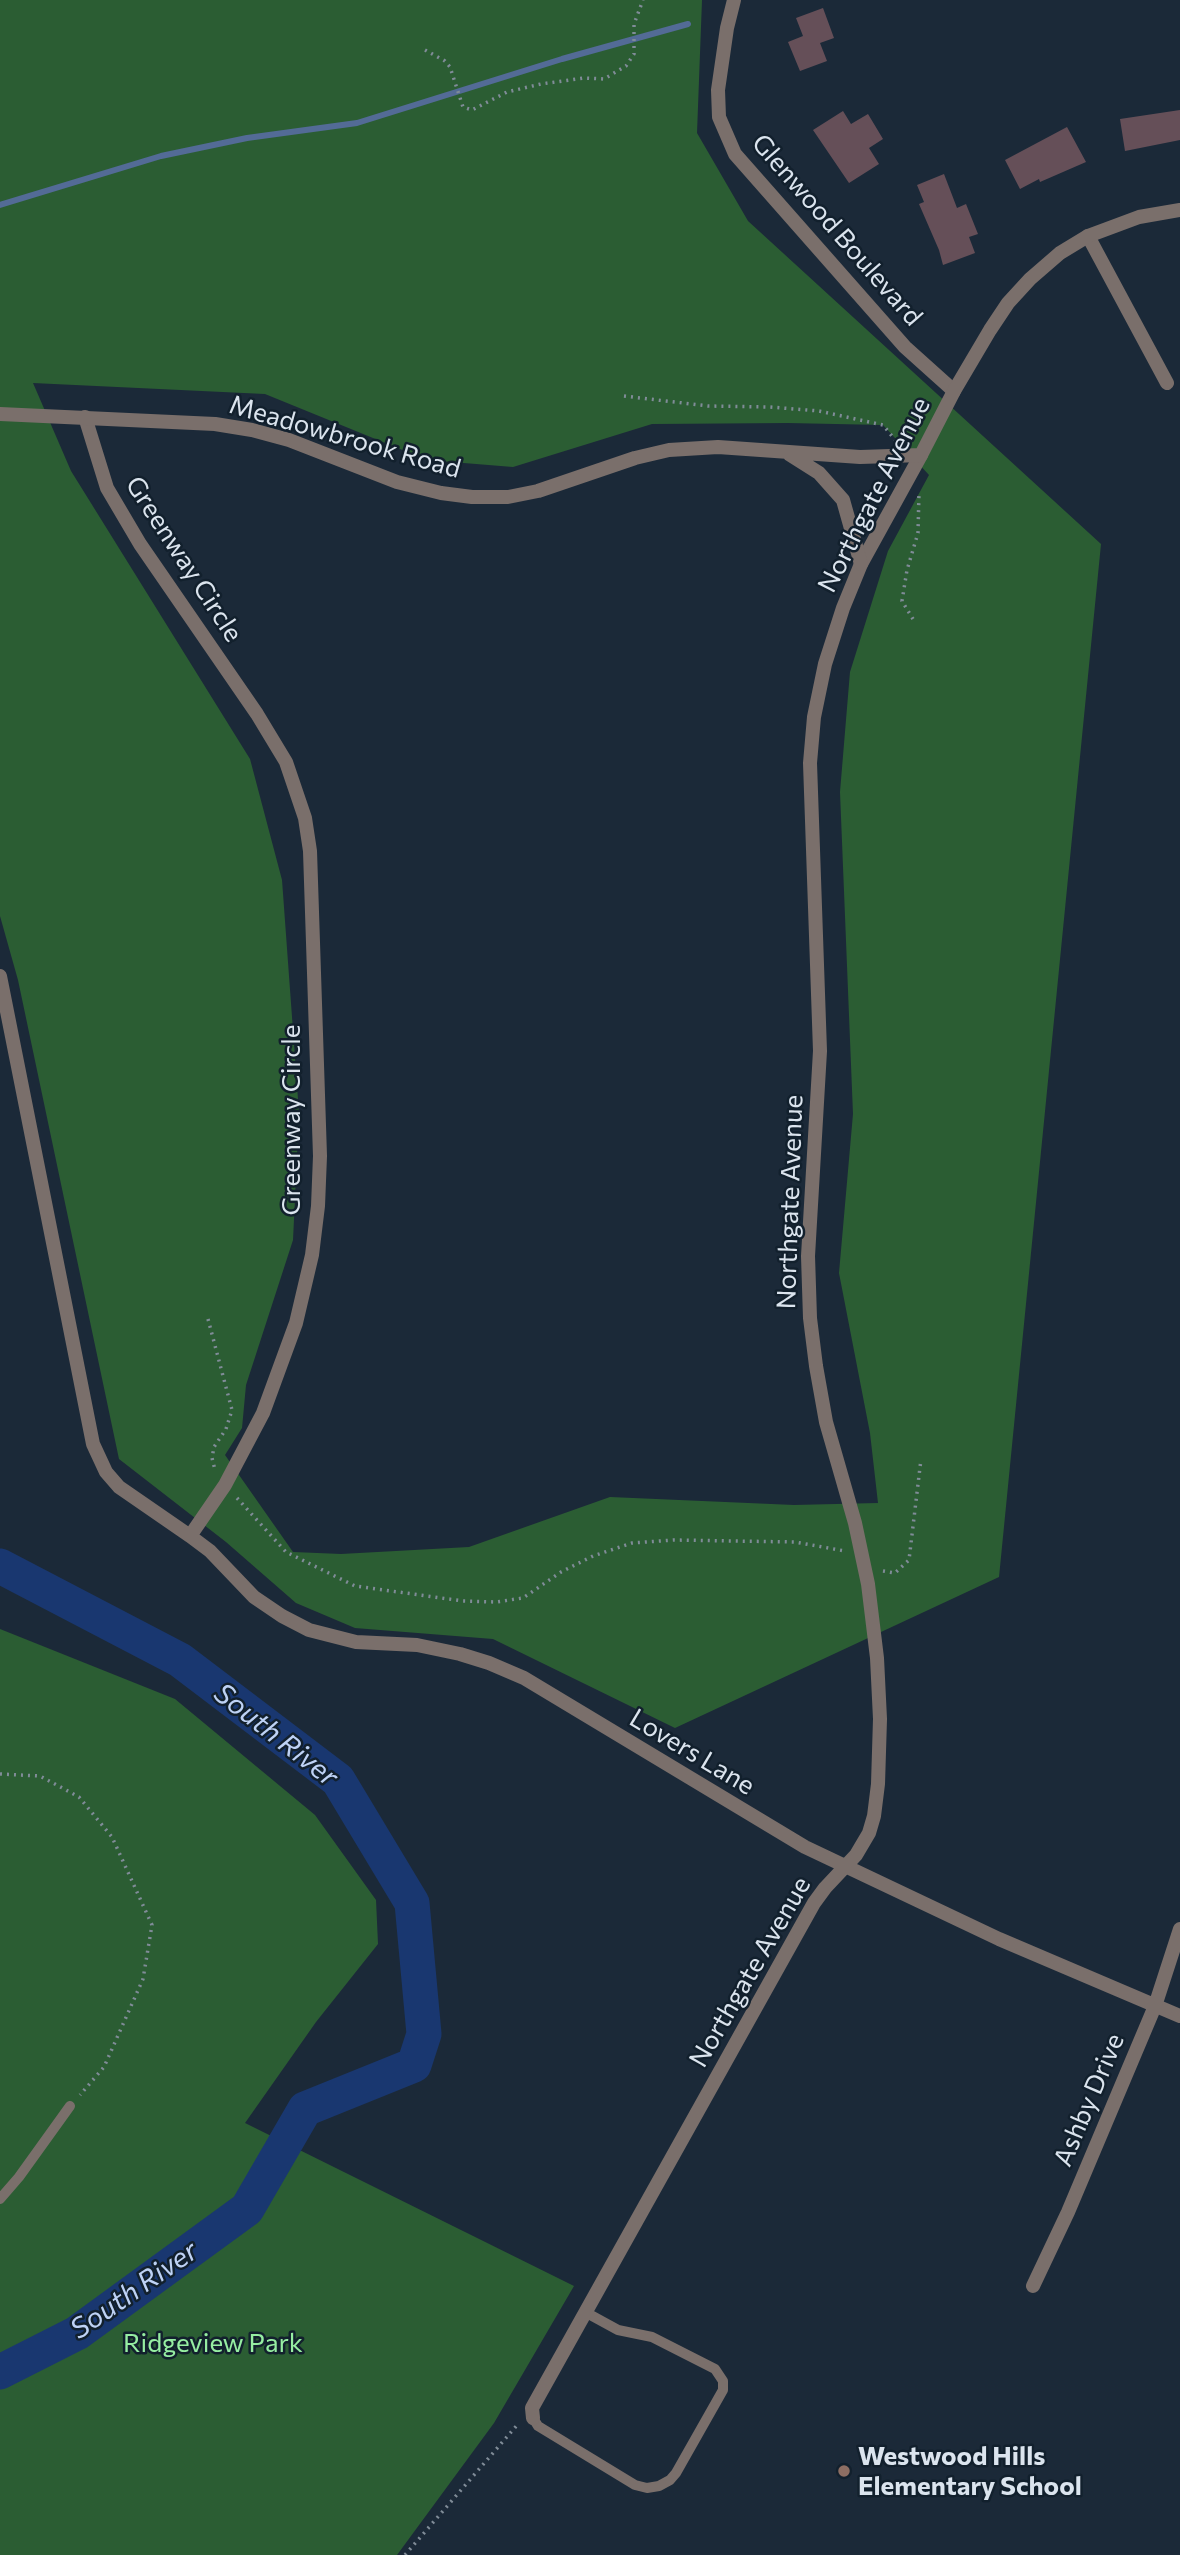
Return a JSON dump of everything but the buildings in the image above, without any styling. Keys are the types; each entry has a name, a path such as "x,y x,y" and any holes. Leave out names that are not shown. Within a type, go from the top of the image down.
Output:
{"street":[{"name":"Glenwood Boulevard","path":"734,0 718,90 719,117 735,154 905,347 954,391"},
{"name":"Northgate Avenue","path":"532,2413 585,2312 814,1903 856,1855 869,1833 874,1816 880,1719 877,1658 868,1584 855,1523 826,1422 810,1318 808,1256 820,1051 810,762 814,717 825,664 860,564 954,391 1008,303 1050,262 1088,236 1139,217 1180,210"},
{"path":"1088,236 1167,383"},
{"name":"Meadowbrook Road","path":"0,414 215,424 252,430 289,440 397,482 472,497 508,497 538,491 635,458 669,450 718,447 860,457 921,455"},
{"name":"Greenway Circle","path":"85,418 107,488 133,533 286,762 305,818 310,851 320,1156 315,1230 306,1284 279,1373 263,1413 225,1485 190,1536"},
{"path":"789,454 819,473 843,499 860,564"},
{"path":"0,976 58,1276 97,1455 106,1472 120,1487 190,1536"},
{"name":"Lovers Lane","path":"190,1536 210,1551 254,1597 300,1626 342,1639 416,1645 460,1654 524,1678 805,1847 999,1940 1180,2016"},
{"name":"Ashby Drive","path":"1033,2286 1068,2212 1155,2006 1180,1929"}],"lane":[{"path":"0,2199 70,2106"},
{"path":"532,2413 538,2426 635,2485 647,2488 659,2486 676,2473 723,2390 723,2381 715,2369 653,2337 618,2330 585,2312"}],"path":[{"path":"425,50 444,61 454,76 463,107 472,110 507,92 584,78 604,79 626,66 634,54 634,24 643,0"},
{"path":"208,1319 232,1410 226,1429 214,1447 212,1458 217,1475 286,1552 355,1586 463,1601 496,1602 523,1598 593,1556 632,1543 674,1540 795,1542 855,1554 883,1571 895,1573 909,1560 921,1459"},
{"path":"0,1774 40,1776 79,1797 112,1837 152,1925 143,1979 104,2067 70,2106"},
{"path":"405,2555 532,2413"}],"green space":[{"path":"0,0 702,0 697,133 748,221 1101,544 999,1577 675,1728 493,1639 355,1628 296,1603 226,1542 119,1459 18,980 0,916","holes":["33,383 265,394 427,460 513,467 652,424 883,425 929,475 888,551 850,672 840,792 853,1114 839,1273 870,1433 878,1503 794,1505 610,1497 469,1547 341,1554 293,1552 225,1455 242,1428 246,1385 293,1240 299,1113 282,880 250,759 71,471"]},
{"name":"Ridgeview Park","path":"0,1629 175,1699 315,1815 376,1900 378,1944 316,2022 245,2123 574,2286 494,2423 397,2555 0,2555"}],"waterway":[{"path":"0,205 161,156 247,138 357,123 562,59 688,24"},
{"name":"South River","path":"0,1566 180,1660 338,1780 412,1903 424,2034 414,2065 305,2109 247,2209 77,2333 0,2372"}],"place":[{"name":"Westwood Hills Elementary School","path":"844,2471"}]}
